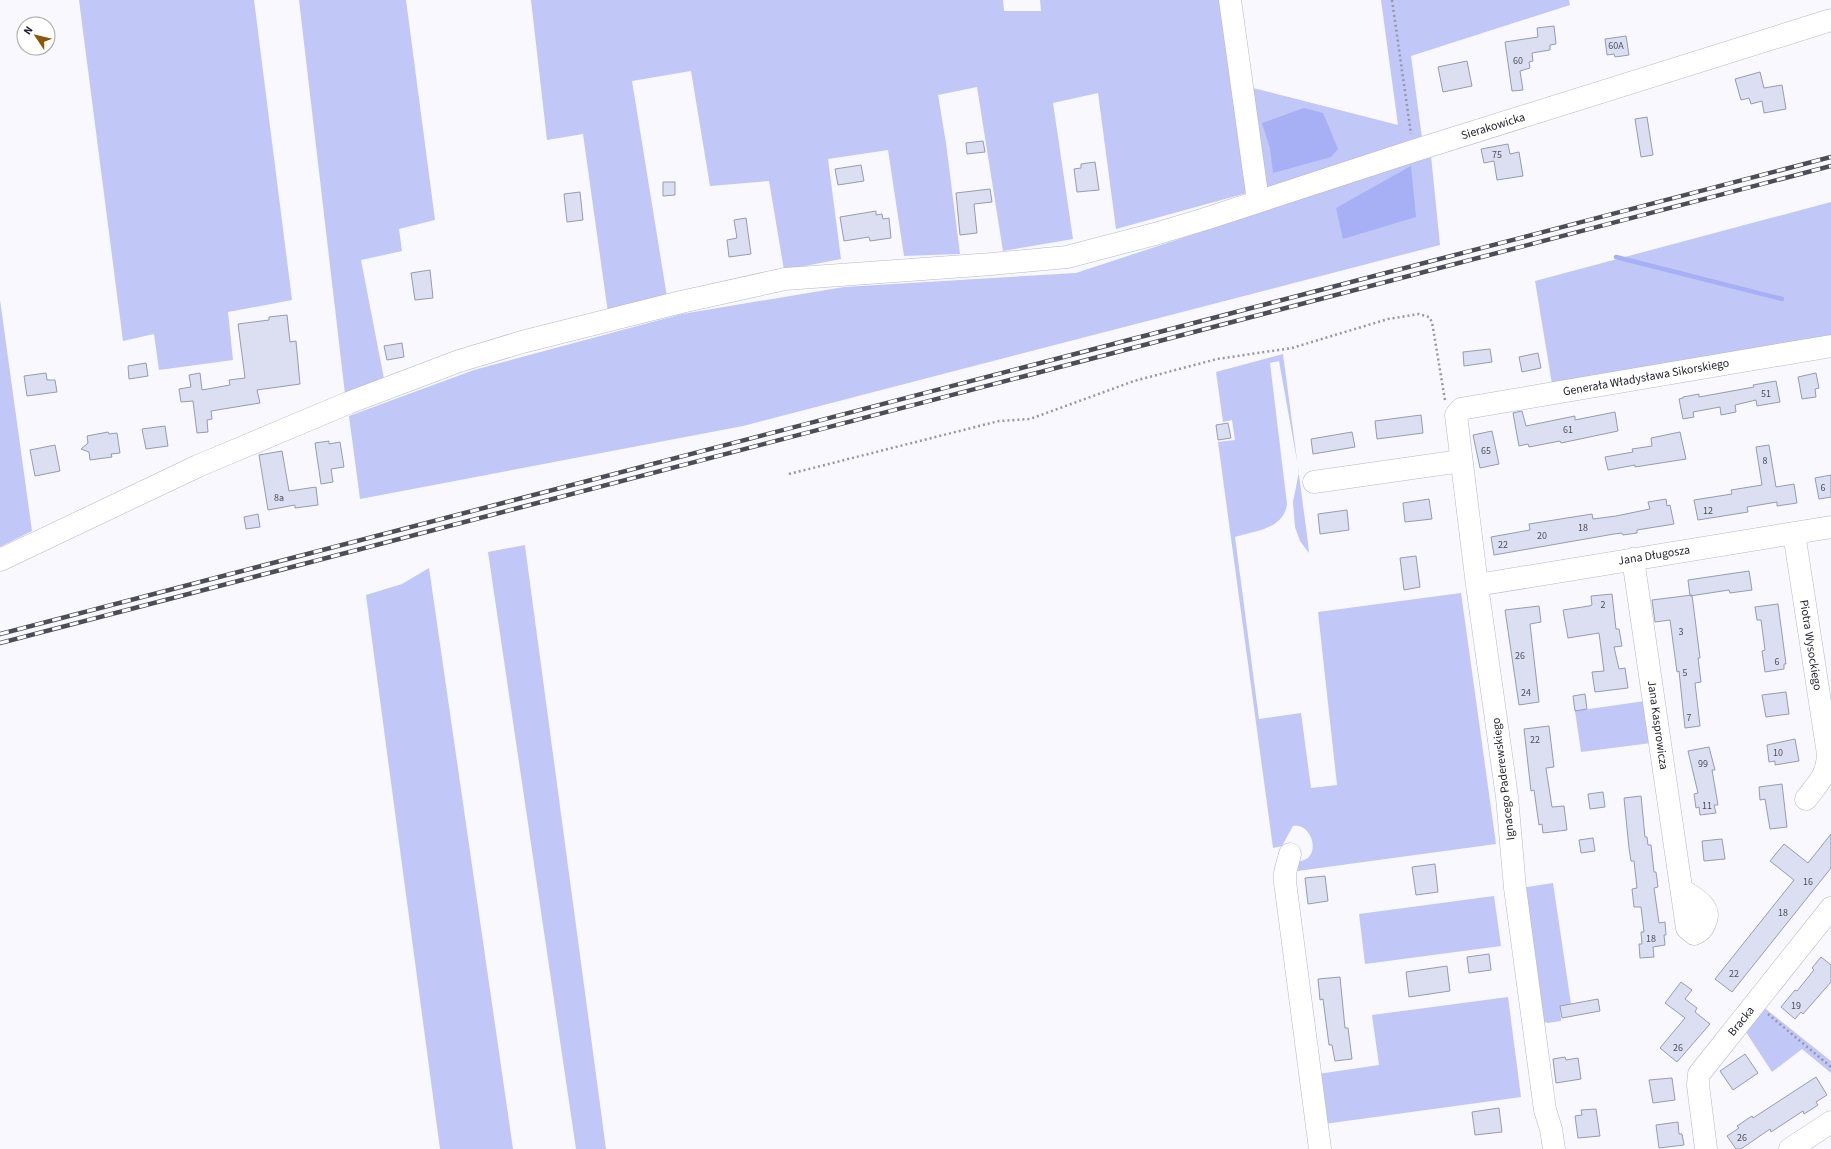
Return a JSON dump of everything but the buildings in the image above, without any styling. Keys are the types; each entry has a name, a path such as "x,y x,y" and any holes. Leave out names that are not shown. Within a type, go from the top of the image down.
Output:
{"street":[{"path":"1230,0 1258,201"},
{"name":"Sierakowicka","path":"0,560 198,466 348,403 459,361 522,342 681,302 785,279 1067,257 1155,234 1413,151 1831,20"},
{"name":"Generała Władysława Sikorskiego","path":"1461,410 1831,346"},
{"name":"Ignacego Paderewskiego","path":"1461,410 1456,415 1461,461 1507,797 1515,888 1545,1110 1551,1129 1554,1149"},
{"path":"1314,482 1461,461"},
{"name":"Jana Długosza","path":"1477,585 1831,526"},
{"name":"Piotra Wysockiego","path":"1794,533 1828,754 1825,774 1806,799"},
{"name":"Jana Kasprowicza","path":"1633,559 1682,890"},
{"path":"1290,854 1284,882 1320,1149"},
{"name":"Bracka","path":"1706,1149 1698,1076 1709,1060 1831,908"},
{"path":"1790,1149 1831,1122"}],"path":[{"path":"1392,0 1413,151"},
{"path":"789,474 999,421 1030,419 1134,381 1209,361 1292,348 1388,319 1419,314 1429,317 1432,322 1444,397 1450,404 1461,410"},
{"path":"1755,1004 1831,1067"}],"shaded area":[{"path":"79,0 254,0 292,300 228,312 233,360 159,370 154,334 123,341"},
{"path":"299,0 406,0 435,220 399,229 402,251 361,260 384,379 345,394"},
{"path":"531,0 1003,0 1004,11 1041,11 1040,0 1241,0 1253,88 1398,125 1381,0 1569,0 1570,5 1411,56 1422,138 1265,188 1116,229 1098,93 1053,103 1073,239 1003,251 977,87 938,95 946,143 960,254 904,256 888,150 828,159 841,259 784,270 769,181 710,186 691,71 632,81 667,297 608,313 583,134 547,140"},
{"path":"1304,108 1323,113 1338,149 1331,157 1273,173 1270,148 1262,123"},
{"path":"1431,156 1440,245 743,426 360,499 349,416 474,370 682,314 844,287 1076,273"},
{"path":"1411,166 1416,217 1343,239 1336,208"},
{"path":"1831,202 1831,341 1782,349 1781,342 1780,344 1552,384 1535,281"},
{"path":"0,300 32,531 0,547"},
{"path":"1283,354 1298,464 1279,361 1270,363 1287,504 1285,512 1275,524 1259,531 1235,537 1259,719 1301,713 1311,788 1337,785 1318,612 1461,593 1496,844 1290,872 1295,863 1310,856 1313,849 1313,844 1310,834 1303,827 1293,826 1282,846 1273,848 1218,442 1235,440 1232,420 1223,422 1216,372"},
{"path":"1299,473 1309,553 1300,541 1295,527 1293,502"},
{"path":"525,545 606,1149 576,1149 488,552"},
{"path":"429,568 513,1149 440,1149 366,595 402,584"},
{"path":"1645,701 1651,743 1581,752 1575,711"},
{"path":"1553,883 1571,1004 1560,1006 1561,1021 1548,1023 1537,1020 1520,888"},
{"path":"1494,896 1501,946 1365,964 1359,914"},
{"path":"1508,997 1521,1097 1324,1124 1318,1074 1379,1065 1372,1015"},
{"path":"1762,1006 1831,1061 1831,1073 1802,1049 1772,1072 1744,1029"}],"waterway":[{"path":"1616,257 1782,299"}],"railway":[{"path":"0,634 1831,157"},
{"path":"0,643 1831,166"}]}
